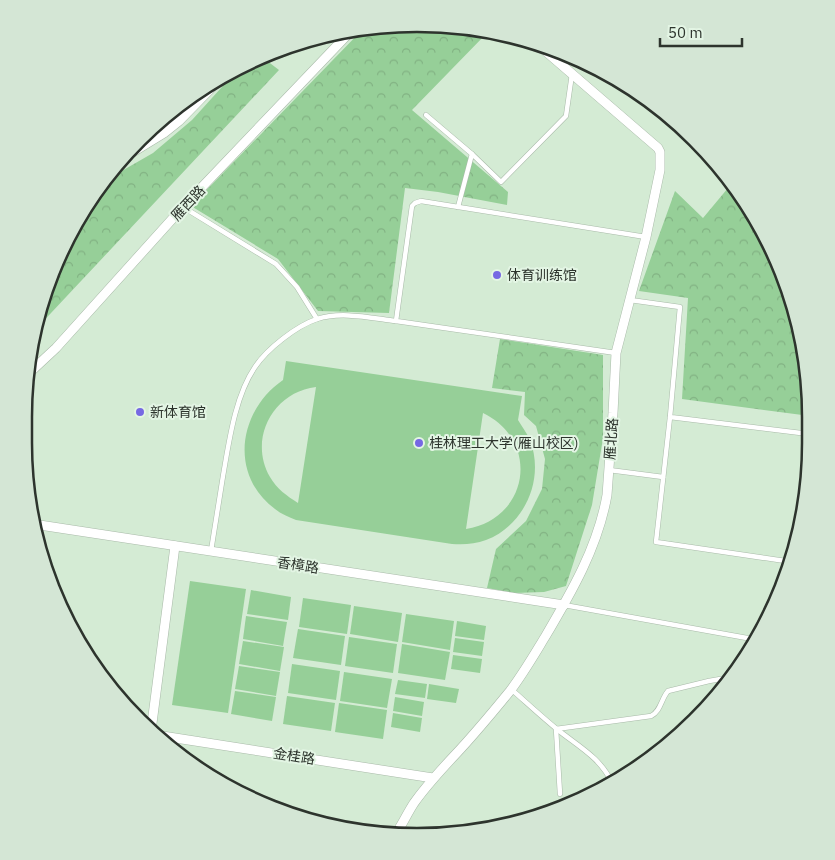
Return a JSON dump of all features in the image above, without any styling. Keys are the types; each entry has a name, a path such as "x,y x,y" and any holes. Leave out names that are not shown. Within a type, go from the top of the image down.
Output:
{"street":[{"name":"雁西路","path":"36,367 56,348 183,207 342,40"},
{"name":"雁北路","path":"400,827 413,804 433,778 511,689 535,654 578,580 601,521 607,496 616,352 646,237 660,170 660,152 658,148 572,74 560,60"},
{"path":"149,142 179,122 200,100"},
{"name":"香樟路","path":"42,525 564,605"},
{"path":"152,721 175,546"},
{"name":"金桂路","path":"169,736 433,778"}],"lane":[{"path":"426,115 472,154 501,182 566,116 572,74"},
{"path":"176,118 179,122"},
{"path":"458,207 472,154"},
{"path":"396,321 412,206 415,203 421,201 646,237"},
{"path":"183,207 276,264 297,288 317,318"},
{"path":"629,300 680,306 656,542 784,561"},
{"path":"212,551 230,439 241,396 255,367 267,353 282,340 317,318 343,315 396,321 616,352"},
{"path":"670,417 802,433"},
{"path":"609,470 663,477"},
{"path":"564,605 749,638"},
{"path":"556,729 653,715 658,711 668,691 722,678"},
{"path":"511,689 556,729 594,758 604,768 609,777"},
{"path":"556,729 560,794"}],"shaded area":[{"name":"桂林理工大学(雁山校区)","path":"418,32 468,36 493,40 541,53 588,72 610,84 652,112 671,128 690,145 723,183 738,204 763,247 782,294 789,318 795,342 802,392 802,468 795,518 789,542 782,566 763,613 738,656 723,677 690,715 652,748 631,763 588,788 541,807 517,814 493,820 443,827 392,827 367,824 342,820 294,807 247,788 225,776 183,748 164,732 145,715 112,677 97,656 72,613 53,566 46,542 40,518 33,468 33,392 40,342 46,318 53,294 72,247 97,204 112,183 145,145 183,112 204,97 247,72 294,53 318,46 342,40 392,33"}],"green space":[{"path":"418,32 482,38 412,110 508,192 507,205 405,188 389,313 318,311 278,259 191,206 354,38"},
{"path":"269,62 279,70 46,318 53,294 72,247 97,204 112,183 123,171 153,153 192,120 225,84"},
{"path":"727,189 763,247 782,294 795,342 802,392 802,415 682,399 688,298 639,291 675,191 703,218"},
{"path":"500,339 603,355 603,438 592,505 566,586 544,592 514,593 487,588 496,549 526,521 542,489 545,459 536,426 524,415 525,392 492,388"},
{"path":"286,361 522,396 518,420 530,440 535,470 533,485 528,499 521,512 500,533 486,540 465,544 452,544 296,520 285,515 275,509 260,495 251,479 245,461 245,443 249,425 256,408 268,393 283,380","holes":["316,387 298,503 282,492 270,477 264,462 262,448 264,433 269,420 277,408 288,398 301,391","483,413 502,426 514,442 520,459 520,478 514,495 503,511 487,522 466,529"]},
{"path":"190,581 246,589 228,713 172,705"},
{"path":"251,590 291,597 288,620 247,614"},
{"path":"303,598 351,605 347,634 299,627"},
{"path":"354,606 402,613 398,642 350,634"},
{"path":"406,614 454,621 450,650 402,642"},
{"path":"246,616 287,622 283,646 243,639"},
{"path":"457,621 486,626 484,640 455,636"},
{"path":"298,629 345,636 341,665 293,658"},
{"path":"349,637 397,644 393,673 345,666"},
{"path":"455,638 484,642 482,656 453,652"},
{"path":"243,641 284,647 280,671 239,664"},
{"path":"402,644 450,652 445,680 398,673"},
{"path":"453,655 482,659 480,673 451,669"},
{"path":"292,664 340,671 336,700 288,693"},
{"path":"239,666 280,672 276,696 235,689"},
{"path":"344,672 392,679 387,708 340,701"},
{"path":"398,680 427,684 425,698 395,694"},
{"path":"429,684 459,689 456,703 427,699"},
{"path":"235,691 276,697 272,721 231,714"},
{"path":"287,696 335,703 331,731 283,724"},
{"path":"395,697 424,702 422,716 393,711"},
{"path":"339,703 387,710 383,739 335,732"},
{"path":"393,713 422,718 420,732 391,727"}],"place":[{"name":"体育训练馆","path":"497,275"},
{"name":"新体育馆","path":"140,412"},
{"name":"桂林理工大学(雁山校区)","path":"419,443"}]}
